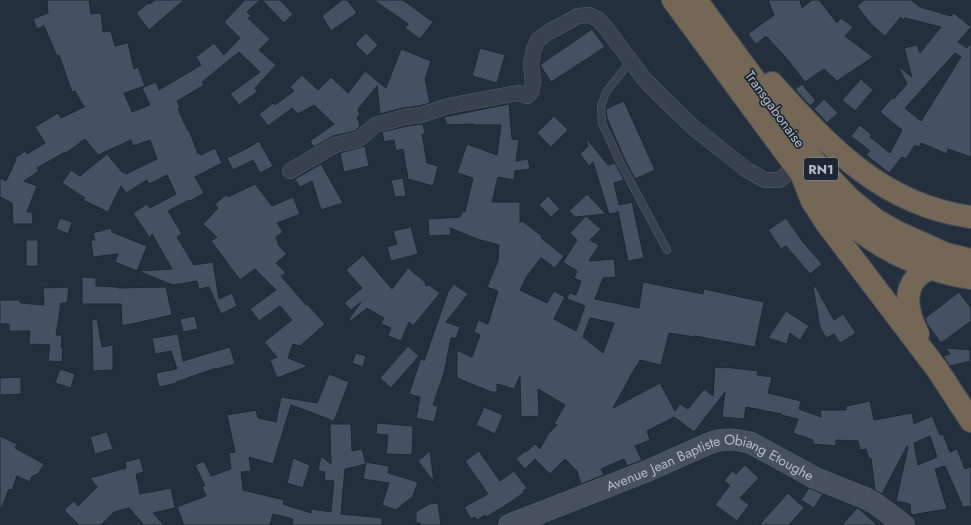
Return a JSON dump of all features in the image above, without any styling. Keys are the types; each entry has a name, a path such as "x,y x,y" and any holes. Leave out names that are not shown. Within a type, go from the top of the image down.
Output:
{"highway":[{"name":"Transgabonaise","path":"673,0 798,172 830,206 860,232 907,259 930,268 971,278"},
{"name":"Transgabonaise","path":"696,0 815,162 849,198 876,220 897,232 946,254 971,260"},
{"path":"727,43 746,55 818,134 872,180 902,197 930,208 971,217"},
{"path":"798,172 812,201 937,369 971,421"},
{"path":"937,369 912,321 909,301 910,292 916,278 942,262 949,261 971,264"}],"street":[{"path":"290,171 335,146 359,138 375,125 405,117 422,115 448,106 518,93 527,96 531,92 533,82 531,64 534,49 538,40 547,32 578,16 588,15 598,19 645,80 694,128 747,170 765,180 779,180 798,172"},
{"name":"Avenue Jean Baptiste Obiang Etoughe","path":"508,525 647,471 710,443 730,439 751,443 815,478 865,498 887,511 904,525"}],"lane":[{"path":"630,62 606,92 601,106 602,123 619,160 667,250"}],"building":[{"path":"47,0 89,0 91,14 101,13 103,32 111,31 115,46 128,43 134,69 138,67 145,86 124,93 132,112 150,105 142,88 156,82 159,90 201,65 196,57 214,43 224,55 240,38 224,22 245,0 260,0 247,12 251,16 248,18 270,39 259,50 276,65 255,88 257,92 239,105 230,94 260,72 239,52 202,82 204,85 177,101 180,108 178,109 188,131 189,130 198,154 200,153 201,155 215,148 222,163 195,177 204,193 168,211 182,234 177,237 194,265 213,262 219,299 232,293 237,306 221,314 209,287 199,289 197,281 173,285 138,271 172,269 152,234 150,238 133,213 147,204 150,208 176,194 167,175 149,184 147,180 126,193 121,186 108,212 83,200 85,198 62,183 71,170 80,176 107,154 123,173 125,172 126,174 157,159 150,140 133,146 131,140 98,155 85,139 66,153 65,152 37,168 39,171 24,181 37,186 27,212 32,212 33,224 13,224 12,203 0,197 0,178 6,181 16,160 15,158 25,151 27,154 45,143 35,127 58,113 61,118 84,107 75,91 72,92 59,55 57,56 44,26 37,29 33,19 48,13"},
{"path":"155,0 184,0 149,30 136,13 148,3 150,4"},
{"path":"262,0 280,0 293,14 284,23"},
{"path":"342,0 347,0 357,13 331,31 322,16"},
{"path":"374,0 403,0 433,22 420,39 405,28 408,24"},
{"path":"768,0 800,0 802,8 812,0 819,0 837,23 841,18 853,27 845,36 873,57 837,81 824,69 805,82 788,60 766,36 756,44 748,34 774,15"},
{"path":"864,0 911,0 920,7 951,16 954,13 971,27 958,42 967,48 971,42 971,157 948,149 947,154 921,143 919,147 915,145 906,159 902,157 889,173 866,155 870,151 851,136 860,125 872,135 870,137 890,153 902,130 880,112 907,84 898,66 912,77 904,48 917,45 920,53 941,27 905,18 903,20 901,17 885,36 871,24 857,6","holes":["955,53 961,57 921,121 905,108"]},
{"path":"592,29 605,47 551,82 540,65"},
{"path":"366,33 378,45 367,56 355,44"},
{"path":"480,48 505,55 497,83 472,76"},
{"path":"401,49 431,61 425,79 430,103 380,114 377,86 358,109 360,116 357,117 360,126 355,131 333,136 314,147 310,141 334,124 314,105 298,114 292,108 268,126 259,114 273,103 275,105 294,91 290,87 302,75 318,90 331,77 348,93 365,71 386,88"},
{"path":"861,79 873,90 855,111 842,100"},
{"path":"802,84 816,101 810,106 795,89"},
{"path":"824,99 838,113 827,123 814,109"},
{"path":"624,101 655,170 635,179 607,118 606,109"},
{"path":"509,104 512,139 519,140 516,161 528,159 530,169 515,171 514,180 498,177 492,202 520,202 520,223 522,221 542,236 541,238 564,256 555,268 541,258 527,276 520,290 547,303 554,291 565,297 554,319 576,331 585,306 567,299 569,293 576,295 581,281 574,278 577,271 563,262 577,240 570,233 586,216 601,229 590,240 599,245 589,261 614,259 616,277 603,278 595,299 639,308 643,282 703,294 704,289 764,302 755,347 695,336 669,333 661,365 640,360 613,408 660,383 675,411 680,404 688,409 704,389 713,396 715,367 724,367 758,371 757,375 772,377 768,393 801,401 799,409 821,417 820,410 846,410 846,406 870,401 874,420 912,413 914,424 932,416 940,435 943,434 950,452 957,449 965,469 971,466 971,506 963,507 945,466 935,469 947,509 911,515 910,504 896,501 907,446 882,494 875,490 871,458 869,459 866,449 860,450 858,441 836,440 836,446 813,444 813,440 793,433 798,419 781,415 782,414 746,407 744,419 722,417 725,392 694,432 674,417 647,431 650,440 635,446 642,460 627,466 624,459 601,469 604,475 581,484 577,471 565,459 550,474 535,459 525,469 516,459 535,444 540,449 548,434 557,425 554,424 565,405 538,389 539,416 521,417 520,376 514,389 497,384 497,392 491,392 457,378 457,350 472,357 480,335 474,332 478,320 488,324 498,291 487,287 498,261 499,245 477,239 450,228 451,235 429,236 428,219 460,217 463,211 465,212 473,178 457,173 467,144 497,155 501,125 447,125 444,117","holes":["590,318 614,323 603,353 583,337","930,436 937,457 918,465 914,443"]},
{"path":"554,116 568,130 551,147 537,133"},
{"path":"423,124 425,134 422,134 427,163 438,166 433,186 408,179 403,149 396,151 394,140 384,142 382,132"},
{"path":"586,138 608,165 615,163 624,180 614,183 619,205 632,202 644,258 628,261 618,211 616,213 609,214 593,162 589,166 580,154 588,146"},
{"path":"259,141 273,166 260,173 253,160 233,170 227,158"},
{"path":"365,146 369,166 344,172 340,153"},
{"path":"321,164 343,203 321,210 312,181 300,187 295,179"},
{"path":"403,178 406,196 395,197 391,180"},
{"path":"255,184 272,206 293,197 300,214 277,223 283,232 276,237 279,246 287,254 276,263 286,273 281,276 325,324 300,346 293,344 288,358 308,366 277,378 270,360 277,357 264,342 292,320 280,306 259,321 250,309 276,290 255,269 240,280 211,241 217,237 203,224 218,208 215,204 226,195 228,197"},
{"path":"587,194 606,214 575,217 569,211"},
{"path":"548,196 560,209 551,217 539,205"},
{"path":"60,218 72,222 68,234 56,229"},
{"path":"786,218 803,242 822,264 810,274 786,246 781,249 768,230"},
{"path":"411,227 418,254 391,261 387,247 397,244 393,231"},
{"path":"111,228 112,232 147,246 137,271 115,262 118,254 93,257 91,240 95,240 93,233"},
{"path":"26,240 38,240 38,266 26,266"},
{"path":"363,255 392,289 408,268 425,282 426,286 429,285 440,293 413,326 409,322 401,341 388,336 391,328 381,324 384,318 367,308 351,321 349,319 361,302 351,310 344,303 362,288 346,270"},
{"path":"82,277 96,278 96,286 118,288 166,287 172,315 122,326 121,304 82,304"},
{"path":"454,284 468,294 446,322 460,327 456,338 451,338 444,373 433,405 438,406 434,422 416,418 420,397 409,394 421,358 424,361 448,292"},
{"path":"815,286 834,320 843,314 856,333 840,343 834,334 826,338 820,327 813,287"},
{"path":"69,287 67,303 61,303 56,335 62,335 62,362 48,361 50,345 29,344 30,331 9,331 9,324 0,324 0,300 20,300 20,303 44,305 43,288"},
{"path":"959,292 971,308 971,321 941,343 927,324 925,318"},
{"path":"786,311 809,326 800,340 790,333 787,344 768,338"},
{"path":"195,316 198,329 183,332 180,319"},
{"path":"97,319 102,347 113,345 113,370 93,371 92,320"},
{"path":"178,334 183,361 230,347 235,364 216,368 176,382 177,383 159,387 156,373 177,369 171,351 155,354 152,338"},
{"path":"408,346 419,356 391,388 380,378"},
{"path":"946,348 970,350 970,361 950,366 943,356 950,354"},
{"path":"356,353 366,356 363,367 352,363"},
{"path":"60,369 75,374 71,388 55,383"},
{"path":"329,374 349,382 334,421 291,405 273,464 249,457 251,471 241,472 243,490 284,500 283,504 311,513 311,509 331,512 334,481 324,480 325,472 318,471 321,456 331,464 330,424 351,424 352,451 362,449 366,464 345,469 341,514 382,518 382,525 292,525 293,519 273,514 270,525 184,525 177,507 206,496 202,487 205,486 195,465 204,461 211,476 231,469 229,453 235,452 227,415 256,410 258,418 276,422 281,397 317,403"},
{"path":"21,377 21,394 0,395 0,378"},
{"path":"484,407 503,415 495,434 476,425"},
{"path":"377,423 413,426 412,455 386,454 388,435 376,434"},
{"path":"107,432 113,449 95,454 90,437"},
{"path":"0,436 17,444 15,448 44,464 38,474 32,476 30,482 17,476 12,490 9,489 1,509 0,509"},
{"path":"430,451 434,482 418,461"},
{"path":"479,451 500,481 514,471 527,488 523,491 525,492 503,507 486,517 485,515 477,520 475,517 471,519 464,507 488,494 465,461"},
{"path":"140,458 144,472 136,474 140,494 171,488 175,508 153,513 164,525 144,525 129,508 114,512 101,525 79,525 64,510 74,501 78,506 97,487 90,478 126,468 125,462"},
{"path":"293,458 310,465 303,488 287,483"},
{"path":"366,462 389,466 388,473 418,482 413,496 396,510 382,505 389,483 363,479"},
{"path":"745,465 759,478 740,498 749,505 737,521 715,505 730,485 724,481 732,471 736,474"},
{"path":"809,488 823,494 814,508 801,500"},
{"path":"788,493 804,508 789,525 759,525"},
{"path":"438,503 441,525 420,525 420,523 416,523 416,512 429,504"},
{"path":"858,508 877,525 842,525"}]}
